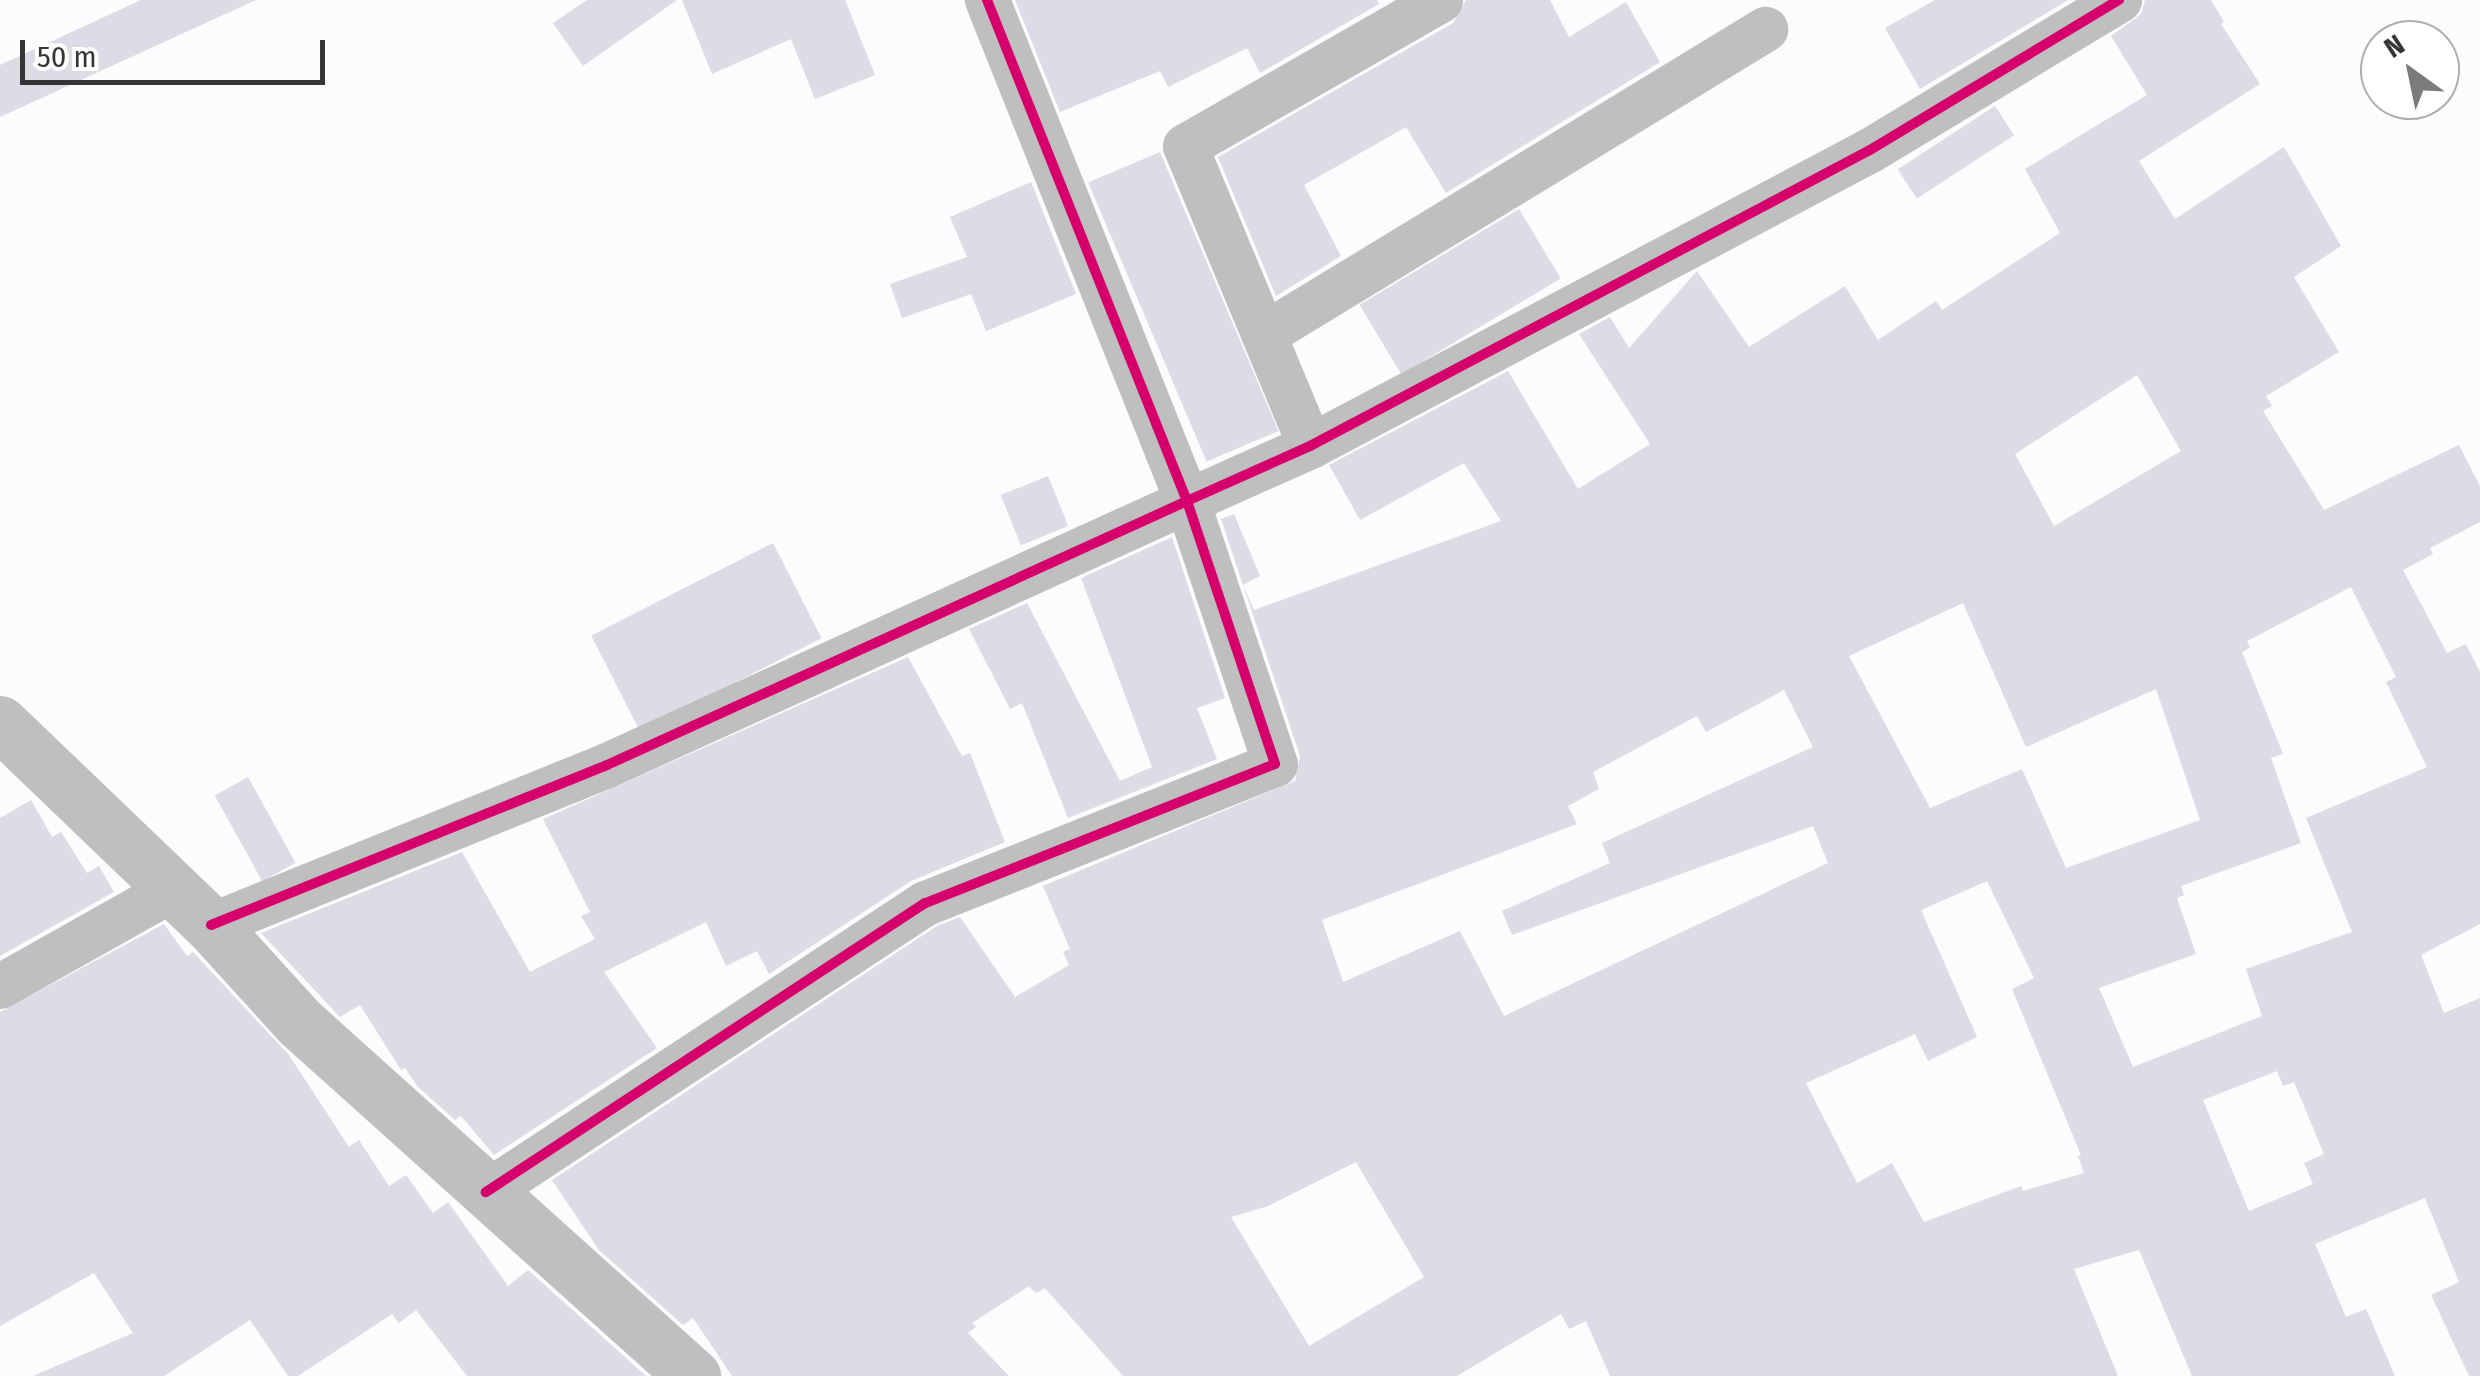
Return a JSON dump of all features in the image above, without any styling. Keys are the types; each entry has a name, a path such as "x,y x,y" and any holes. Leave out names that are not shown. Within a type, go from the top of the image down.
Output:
{"main road":[{"path":"0,723 191,907 299,1022 693,1376"}],"street":[{"path":"486,1192 925,902 1275,764 1187,501 987,0"},
{"path":"1310,446 1185,146 1440,0"},
{"path":"0,986 191,907 608,765 1310,446 1870,150 2119,0"},
{"path":"1264,334 1764,29"}],"building":[{"path":"141,0 256,0 0,117 0,65"},
{"path":"587,0 677,0 583,66 553,23"},
{"path":"682,0 845,0 875,75 815,99 791,39 712,74"},
{"path":"1015,0 1377,0 1379,4 1260,73 1247,48 1168,87 1160,71 1060,112"},
{"path":"1466,0 1550,0 1569,37 1626,2 1660,62 1446,193 1406,127 1304,185 1341,256 1276,296 1218,157 1453,23"},
{"path":"1935,0 2068,0 1920,89 1885,28"},
{"path":"2145,0 2211,0 2224,22 2221,24 2260,84 2139,161 2175,219 2284,147 2341,246 2294,277 2339,352 2266,396 2272,406 2263,411 2324,510 2459,445 2480,486 2480,522 2430,548 2433,554 2403,570 2447,653 2466,644 2480,672 2480,924 2421,955 2444,1013 2480,998 2480,1376 2469,1376 2431,1295 2459,1282 2425,1198 2315,1244 2346,1317 2366,1309 2395,1376 2192,1376 2139,1250 2074,1269 2118,1376 1610,1376 1586,1321 1569,1329 1561,1314 1457,1376 1123,1376 1045,1288 1036,1293 1029,1286 972,1323 976,1327 968,1333 1009,1376 732,1376 693,1318 683,1325 599,1250 552,1180 937,926 960,917 1015,997 1069,965 1063,952 1070,949 1043,886 1295,781 1300,756 1243,585 1254,610 1501,521 1464,463 1360,520 1329,465 1508,371 1578,489 1650,444 1579,334 1610,317 1629,348 1697,271 1749,347 1845,286 1878,340 1936,301 1942,310 2060,233 2025,169 2147,95 2111,36 2141,14","holes":["2137,375 2181,451 2054,526 2015,454","2351,587 2396,677 2386,682 2427,767 2306,818 2352,932 2246,969 2262,1016 2133,1067 2099,988 2196,954 2177,898 2184,895 2181,886 2301,843 2271,758 2283,754 2242,652 2250,648 2247,641","1963,603 2026,747 2156,689 2200,820 2066,868 2022,769 1930,808 1849,656","1784,690 1813,747 1602,843 1610,863 1502,911 1512,935 1813,826 1828,863 1504,1016 1460,931 1343,982 1322,920 1577,824 1568,806 1599,789 1593,772 1697,716 1706,732","1987,881 2034,978 2012,989 2081,1155 2078,1156 2084,1173 2023,1191 2021,1186 1924,1222 1892,1163 1857,1183 1806,1083 1915,1034 1928,1061 1977,1037 1921,910","2277,1071 2283,1086 2294,1082 2324,1154 2304,1163 2313,1184 2249,1211 2203,1100","1356,1162 1424,1277 1309,1346 1231,1217 1268,1206"]},
{"path":"1995,106 2014,135 1917,199 1898,169"},
{"path":"1160,152 1278,431 1207,461 1088,182"},
{"path":"1031,182 1076,294 986,331 971,294 902,318 890,284 967,257 950,217"},
{"path":"1519,209 1561,278 1401,374 1360,305"},
{"path":"1048,476 1068,526 1021,545 1001,495"},
{"path":"1234,514 1260,576 1243,585 1221,519"},
{"path":"1172,537 1225,698 1197,708 1217,759 1068,818 1022,703 1010,709 969,629 1027,603 1120,781 1152,767 1081,578"},
{"path":"773,543 822,638 640,731 591,636"},
{"path":"908,657 962,756 970,753 1005,842 911,881 769,974 757,951 726,966 706,922 604,972 657,1048 494,1155 461,1116 455,1120 418,1087 405,1068 401,1070 360,1005 340,1017 261,933 462,852 530,972 595,939 581,916 590,912 543,819"},
{"path":"248,777 296,863 262,881 215,795"},
{"path":"31,800 52,837 61,832 87,873 99,866 114,892 0,956 0,818"},
{"path":"164,924 187,956 193,952 289,1055 349,1147 359,1140 389,1186 406,1175 433,1213 448,1202 508,1286 528,1270 646,1376 467,1376 416,1310 399,1323 392,1314 298,1376 288,1376 250,1320 164,1376 33,1376 133,1333 94,1273 0,1326 0,1012"}],"cycle path":[{"path":"987,0 1187,501 1310,446 1870,150 2119,0"},
{"path":"211,925 607,765 1187,501 1275,764 925,903 486,1192"}]}
